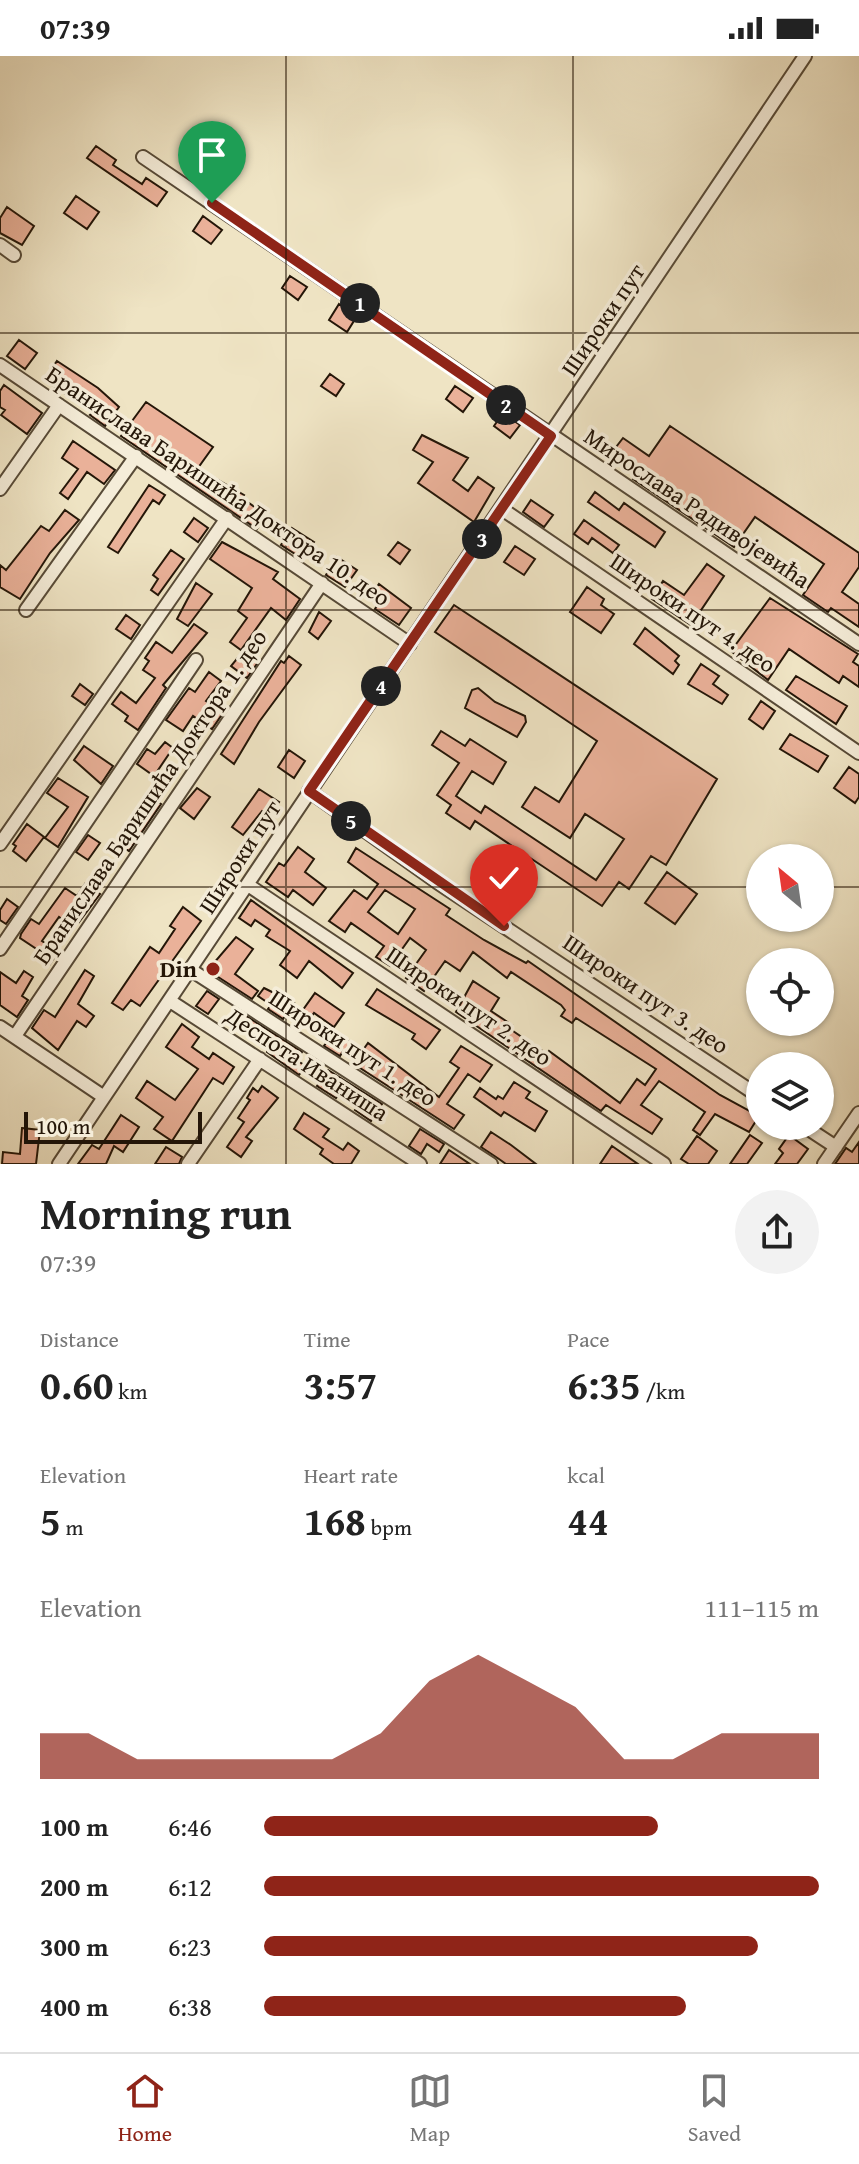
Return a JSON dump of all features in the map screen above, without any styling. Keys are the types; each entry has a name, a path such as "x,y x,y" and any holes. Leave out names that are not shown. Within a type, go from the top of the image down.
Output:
{"street":[{"name":"Широки пут","path":"59,1164 805,56"},
{"name":"Мирослава Радивојевића","path":"143,157 859,644"},
{"path":"0,245 14,255"},
{"name":"Бранислава Баришића Доктора 10. део","path":"0,365 410,644"},
{"path":"0,489 59,405"},
{"path":"26,610 136,456"},
{"name":"Широки пут 4. део","path":"502,509 859,753"},
{"path":"0,844 227,518"},
{"name":"Бранислава Баришића Доктора 1. део","path":"15,1036 322,583"},
{"path":"0,949 196,660"},
{"name":"Широки пут 3. део","path":"309,791 437,882 746,1088"},
{"name":"Широки пут 2. део","path":"248,885 664,1164"},
{"name":"Широки пут 1. део","path":"191,970 491,1164"},
{"name":"Деспота Иваниша","path":"170,1001 420,1164"},
{"path":"0,1027 104,1097"},
{"path":"188,1164 260,1059"},
{"path":"828,1163 857,1120"},
{"path":"825,1140 836,1147"}],"building":[{"path":"96,146 116,160 113,165 142,184 146,178 167,192 157,206 87,158"},
{"path":"76,196 99,212 87,229 64,213"},
{"path":"7,207 34,226 22,245 0,233 0,218"},
{"path":"203,216 222,230 211,244 193,231"},
{"path":"290,276 307,287 298,300 282,288"},
{"path":"339,304 357,316 347,332 329,320"},
{"path":"19,340 37,353 25,369 7,356"},
{"path":"57,361 98,388 119,407 105,426 90,415 93,412 44,380"},
{"path":"330,374 344,384 336,396 321,386"},
{"path":"4,385 42,413 27,434 1,415 5,410 0,407 0,391"},
{"path":"455,386 473,398 463,412 446,399"},
{"path":"146,402 213,447 198,468 244,495 242,498 267,516 257,529 121,436"},
{"path":"503,413 520,425 510,438 494,426"},
{"path":"670,426 859,553 859,567 842,592 859,604 859,627 831,608 828,612 803,595 824,564 755,517 734,547 633,479 640,470 613,451 623,438 649,456"},
{"path":"422,435 468,458 453,480 468,491 478,477 494,488 474,522 418,483 433,462 413,450"},
{"path":"73,441 115,470 104,484 87,472 68,499 60,493 78,469 62,458"},
{"path":"149,485 165,495 159,504 153,500 118,553 108,547"},
{"path":"595,492 619,510 624,503 665,532 655,547 588,502"},
{"path":"531,500 553,515 544,527 523,512"},
{"path":"65,510 79,520 50,553 20,599 0,587 0,565 6,570 41,526 49,531"},
{"path":"194,518 208,528 198,542 184,532"},
{"path":"584,520 619,545 613,553 592,538 588,544 574,534"},
{"path":"292,528 314,542 303,559 281,545"},
{"path":"222,542 278,572 273,579 300,599 286,620 271,608 241,650 230,642 247,618 238,611 252,588 210,559"},
{"path":"398,542 410,550 400,564 388,555"},
{"path":"515,546 535,559 524,575 504,562"},
{"path":"171,550 184,559 158,595 151,590 158,579 153,575"},
{"path":"337,557 357,570 345,587 326,575"},
{"path":"707,564 724,576 691,625 652,599 663,581 684,595"},
{"path":"196,583 212,594 188,626 177,619"},
{"path":"379,584 411,608 399,625 375,609 378,604 369,598"},
{"path":"587,587 604,599 601,605 614,614 601,633 570,612"},
{"path":"770,598 858,654 853,662 859,666 859,687 843,676 839,683 789,649 768,680 731,651"},
{"path":"454,605 717,779 666,865 651,856 629,889 619,882 602,906 475,821 470,829 446,813 451,805 437,795 459,763 432,745 441,731 465,746 470,739 506,762 493,784 472,771 456,796 481,813 485,806 596,880 624,839 585,814 570,838 522,807 535,787 559,802 597,741 435,632"},
{"path":"319,612 331,621 318,639 309,632"},
{"path":"126,615 140,625 131,639 116,629"},
{"path":"194,624 207,633 163,685 166,688 138,730 125,721 128,716 112,704 121,692 136,703 155,678 143,670 149,661 145,658 156,642 172,653"},
{"path":"645,628 679,656 675,661 679,665 673,674 634,644"},
{"path":"244,650 259,661 247,678 231,666"},
{"path":"289,656 301,665 259,722 234,764 221,754 281,661 284,663"},
{"path":"701,664 719,676 713,684 728,695 722,704 688,684"},
{"path":"209,672 221,681 206,701 223,713 212,729 193,716 183,731 166,720 189,688 195,692"},
{"path":"796,676 847,706 836,724 786,690"},
{"path":"80,684 93,694 85,705 72,696"},
{"path":"478,688 495,702 525,716 526,722 517,737 465,708 472,690"},
{"path":"761,701 775,711 763,729 749,719"},
{"path":"790,734 828,756 818,772 780,749"},
{"path":"165,742 173,748 154,776 137,764 147,749 155,754"},
{"path":"84,746 113,766 101,784 74,760"},
{"path":"289,750 305,761 294,778 278,767"},
{"path":"849,767 859,774 859,797 855,803 834,788"},
{"path":"58,778 88,797 58,847 45,838 68,807 47,793"},
{"path":"197,788 210,797 194,819 180,808"},
{"path":"259,789 279,802 269,816 262,811 243,835 232,827"},
{"path":"148,796 161,804 129,851 116,842"},
{"path":"27,824 44,837 26,861 13,851 16,846 13,844"},
{"path":"88,835 100,843 88,860 76,852"},
{"path":"298,847 314,859 305,872 326,888 313,905 293,890 288,897 266,882 279,863 284,866"},
{"path":"356,848 450,909 446,915 484,940 526,963 528,961 720,1095 746,1109 746,1130 715,1114 700,1135 693,1130 705,1112 659,1081 641,1105 662,1119 652,1134 606,1105 601,1111 456,1012 473,981 499,998 491,1011 512,1025 510,1029 547,1054 549,1051 620,1103 637,1079 645,1085 656,1069 576,1018 572,1023 561,1016 565,1010 561,1005 511,972 507,978 473,952 460,971 445,961 424,991 406,978 426,950 410,938 390,966 376,957 384,946 351,923 345,932 329,921 354,890 367,899 378,884 348,862","holes":["385,890 415,909 398,934 368,912"]},
{"path":"667,872 697,894 675,924 645,903"},
{"path":"85,884 100,894 79,922 74,918 70,925 59,917 42,941 58,952 50,964 38,956 41,952 20,938 21,934 31,919 39,924 65,888 77,896"},
{"path":"7,899 18,907 6,924 0,920 0,910"},
{"path":"251,900 353,973 342,988 309,961 297,978 280,965 290,951 266,936 270,930 255,920 251,926 239,918"},
{"path":"183,907 201,921 140,1006 131,1000 123,1010 112,1003 150,947 159,953 175,929 170,926"},
{"path":"236,937 253,949 235,974 258,991 252,999 212,973 216,966 213,964"},
{"path":"85,970 94,976 78,1004 94,1016 86,1027 77,1021 58,1050 32,1028 44,1010 55,1017"},
{"path":"24,971 33,977 22,996 28,1000 17,1017 0,1005 0,972 16,983"},
{"path":"264,988 294,1003 283,1019 268,1009 271,1005 258,996"},
{"path":"377,989 440,1030 426,1049 412,1039 415,1034 366,1005"},
{"path":"207,991 219,999 208,1014 196,1006"},
{"path":"315,993 344,1013 334,1027 314,1013 309,1020 300,1014"},
{"path":"243,1014 302,1052 296,1060 306,1066 299,1075 267,1052 270,1047 234,1026"},
{"path":"182,1024 199,1037 192,1047 209,1059 213,1053 234,1067 223,1084 213,1078 172,1141 154,1129 163,1117 136,1098 147,1081 175,1100 198,1069 166,1047"},
{"path":"334,1031 363,1050 368,1043 439,1097 459,1068 450,1062 461,1046 492,1065 480,1082 468,1074 447,1104 464,1115 454,1129 357,1066 359,1063 343,1051 340,1056 324,1046"},
{"path":"328,1070 382,1104 371,1121 355,1110 362,1101 343,1087 336,1098 317,1086"},
{"path":"514,1082 530,1092 526,1098 547,1111 535,1131 504,1112 501,1116 474,1097 480,1088 496,1099 498,1096 503,1099"},
{"path":"262,1086 278,1098 246,1137 252,1141 241,1157 227,1147 244,1122 238,1118 250,1100 247,1098 253,1088 258,1092"},
{"path":"304,1113 329,1129 323,1137 343,1150 348,1143 359,1151 351,1164 334,1164 320,1154 323,1149 294,1129"},
{"path":"121,1115 139,1127 123,1152 114,1146 106,1164 78,1164 92,1145 99,1149"},
{"path":"22,1128 40,1130 36,1164 2,1164 3,1152 20,1154"},
{"path":"420,1129 444,1144 439,1152 427,1144 421,1154 409,1146"},
{"path":"491,1132 536,1164 506,1164 481,1147"},
{"path":"697,1136 717,1151 708,1164 689,1164 681,1159"},
{"path":"747,1140 762,1143 747,1164 730,1164"},
{"path":"785,1140 796,1140 808,1149 797,1164 775,1164 783,1153 779,1149"},
{"path":"859,1142 859,1164 835,1164 846,1148 852,1152"},
{"path":"612,1146 638,1164 600,1164"},
{"path":"166,1147 182,1157 179,1164 155,1164"},
{"path":"449,1150 470,1164 440,1164"}],"place":[{"name":"Din","path":"213,969"}],"route":[{"path":"212,203 551,436 309,791 504,926"}]}
